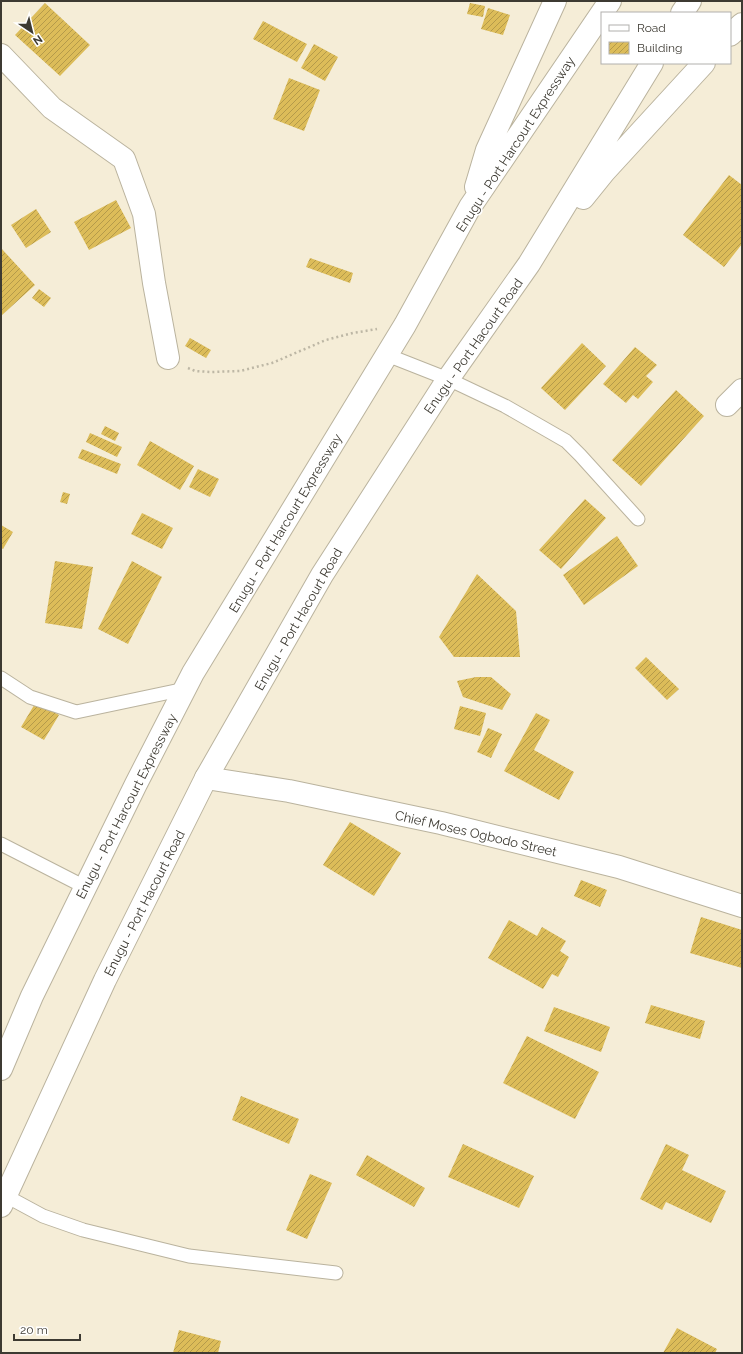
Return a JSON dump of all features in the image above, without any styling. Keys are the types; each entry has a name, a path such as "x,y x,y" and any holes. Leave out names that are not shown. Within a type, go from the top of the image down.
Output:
{"main road":[{"path":"470,207 487,150 555,1"},
{"name":"Enugu - Port Harcourt Expressway","path":"603,12 610,1"},
{"path":"683,12 690,1"},
{"name":"Enugu - Port Harcourt Expressway","path":"1,1069 32,996 193,673 406,325 470,207 601,14"},
{"path":"731,34 742,24"},
{"path":"1,55 52,108 124,159 144,214 154,283 168,358"},
{"name":"Enugu - Port Hacourt Road","path":"3,1201 105,980 206,778 322,575 448,379 529,264 651,64"},
{"path":"529,264 604,172 703,64"},
{"path":"727,405 742,390"},
{"name":"Chief Moses Ogbodo Street","path":"206,778 289,791 442,823 619,867 742,906"}],"lane":[{"path":"387,355 448,379 505,406 566,441 638,519"},
{"path":"1,678 30,697 76,712 185,690"},
{"path":"1,844 85,887"},
{"path":"3,1201 83,1230 189,1256 336,1273"}],"path":[{"path":"168,358 195,371 240,371 272,363 326,340 353,333 406,325"}],"building":[{"path":"45,3 90,45 60,76 15,35"},
{"path":"470,3 485,6 483,17 467,14"},
{"path":"488,8 510,15 503,35 481,29"},
{"path":"263,21 307,44 297,62 253,39"},
{"path":"314,44 338,57 325,81 301,68"},
{"path":"289,78 320,90 304,131 273,119"},
{"path":"729,175 742,185 742,244 724,267 683,235"},
{"path":"116,200 131,228 89,250 74,222"},
{"path":"36,209 51,232 26,248 11,225"},
{"path":"1,248 35,285 1,316"},
{"path":"310,258 353,273 350,283 306,267"},
{"path":"39,289 51,298 44,307 32,298"},
{"path":"190,338 211,350 206,358 185,346"},
{"path":"582,343 606,366 565,410 541,388"},
{"path":"635,347 657,365 646,376 653,382 638,399 633,395 626,403 603,384"},
{"path":"676,390 704,416 641,486 612,460"},
{"path":"105,426 119,433 115,441 101,434"},
{"path":"90,433 122,447 117,457 86,442"},
{"path":"150,441 194,466 180,490 137,465"},
{"path":"82,449 121,464 117,474 78,458"},
{"path":"198,469 219,479 210,497 189,487"},
{"path":"63,492 70,494 67,504 60,502"},
{"path":"585,499 606,518 561,569 539,550"},
{"path":"142,513 173,528 162,549 131,534"},
{"path":"1,525 13,532 3,549 1,548"},
{"path":"617,536 638,566 584,605 563,575"},
{"path":"55,561 93,567 82,629 45,623"},
{"path":"132,561 162,577 128,644 98,629"},
{"path":"477,574 516,611 520,657 454,657 439,637"},
{"path":"646,657 679,689 667,700 635,668"},
{"path":"476,677 491,677 511,694 502,710 463,697 457,681"},
{"path":"36,702 59,715 44,740 21,727"},
{"path":"460,706 486,713 480,736 454,729"},
{"path":"536,713 550,720 534,750 574,772 559,800 504,771"},
{"path":"488,728 502,734 491,758 477,752"},
{"path":"350,822 401,853 374,896 323,865"},
{"path":"581,880 607,890 600,907 574,896"},
{"path":"701,917 742,930 742,968 690,953"},
{"path":"509,920 537,936 542,927 566,941 560,951 569,957 558,977 552,974 543,989 488,958"},
{"path":"651,1005 705,1021 700,1039 645,1023"},
{"path":"554,1007 610,1027 601,1052 544,1031"},
{"path":"527,1036 599,1072 575,1119 503,1083"},
{"path":"241,1096 299,1119 289,1144 232,1120"},
{"path":"463,1144 534,1176 519,1208 448,1177"},
{"path":"666,1144 689,1155 682,1170 726,1191 711,1223 666,1202 662,1210 640,1199"},
{"path":"367,1155 425,1188 414,1207 356,1175"},
{"path":"310,1174 332,1183 307,1239 286,1230"},
{"path":"677,1328 717,1349 715,1353 663,1353"},
{"path":"179,1330 221,1341 218,1353 173,1353"}]}
